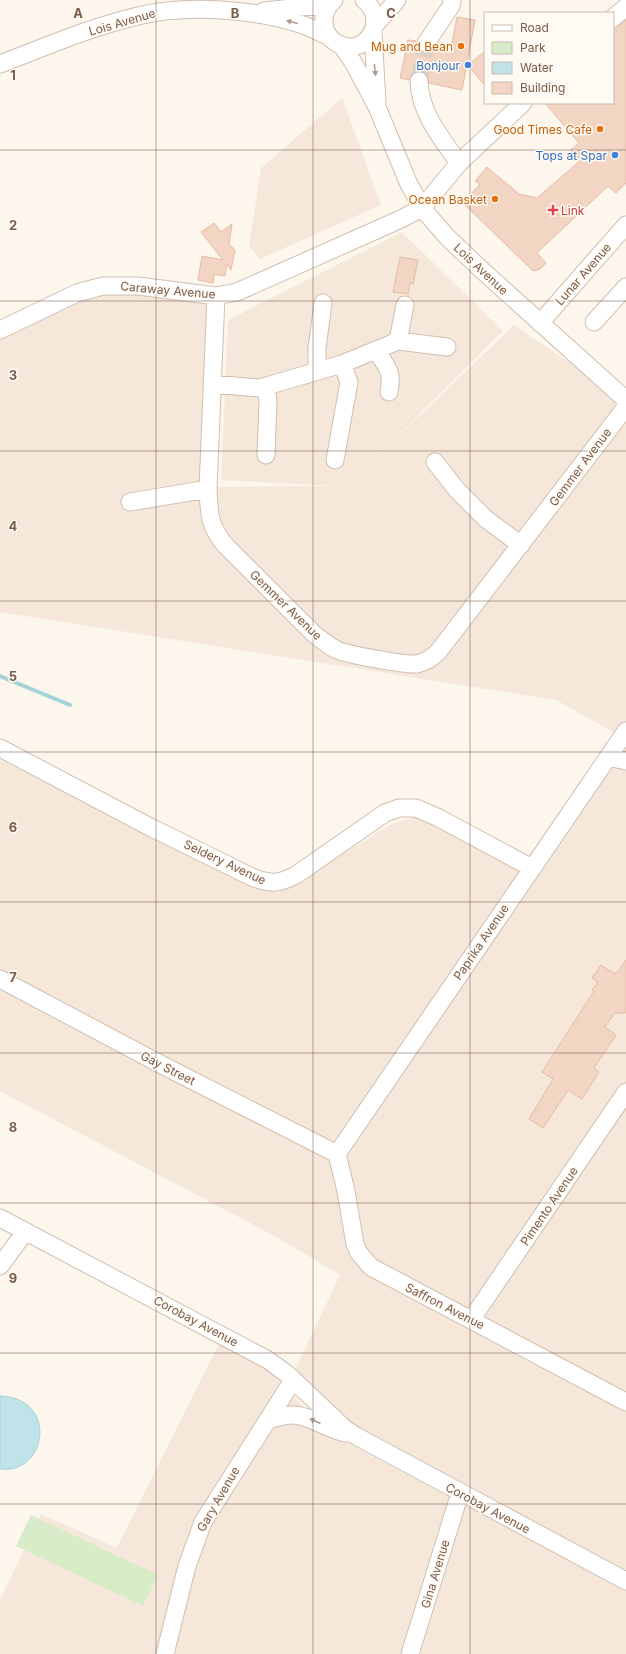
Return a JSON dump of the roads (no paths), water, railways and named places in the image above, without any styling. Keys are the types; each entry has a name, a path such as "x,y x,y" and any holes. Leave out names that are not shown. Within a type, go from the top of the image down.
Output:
{"street":[{"name":"Lois Avenue","path":"364,0 373,10 375,17 374,28 377,107"},
{"path":"332,2 324,16 325,30 335,41 348,47 360,45 369,38 374,28 397,0"},
{"name":"Lois Avenue","path":"250,13 332,2"},
{"path":"426,43 450,2"},
{"name":"Lois Avenue","path":"0,64 160,6 192,10 250,13 304,25 335,41 353,62 377,107 408,182 422,208 448,237 540,323 626,400"},
{"path":"614,17 626,7"},
{"path":"419,81 419,95 423,108 437,132 459,163"},
{"path":"422,208 459,163 522,104"},
{"name":"Caraway Avenue","path":"0,330 77,293 103,286 130,286 216,296 237,292 401,219 422,208"},
{"name":"Lunar Avenue","path":"540,323 626,225"},
{"path":"594,322 626,287"},
{"name":"Gemmer Avenue","path":"216,296 208,489 211,520 216,535 314,634 328,645 350,654 416,664 428,661 438,652 626,407"},
{"path":"317,371 317,348 323,303"},
{"path":"398,341 405,305"},
{"path":"212,384 258,388 342,364 398,341 447,347"},
{"path":"376,350 391,374 389,392"},
{"path":"335,460 349,382 342,364"},
{"path":"266,386 268,400 266,455"},
{"path":"435,462 456,490 481,514 521,544"},
{"path":"130,502 208,489"},
{"name":"Paprika Avenue","path":"337,1154 626,731"},
{"name":"Seldery Avenue","path":"0,748 150,826 254,878 269,883 283,882 296,875 385,813 400,808 416,808 439,818 532,868"},
{"path":"608,756 626,760"},
{"name":"Gay Street","path":"0,979 166,1067 337,1154"},
{"name":"Pimento Avenue","path":"471,1320 626,1092"},
{"name":"Saffron Avenue","path":"337,1154 346,1191 355,1244 362,1258 371,1267 626,1402"},
{"name":"Corobay Avenue","path":"0,1218 262,1356 293,1380 352,1434 626,1581"},
{"path":"0,1266 25,1232"},
{"name":"Gary Avenue","path":"165,1654 174,1612 190,1554 203,1522 293,1380"},
{"name":"Corobay Avenue","path":"268,1420 289,1415 300,1416 332,1429 352,1434"},
{"name":"Gina Avenue","path":"410,1654 460,1493"}],"water":[{"path":"0,1396 19,1400 32,1409 38,1422 40,1436 36,1449 28,1460 16,1468 0,1469"}],"waterway":[{"path":"0,676 70,705"}],"tunnel":[{"path":"419,81 426,43"}],"place":[{"name":"Mug and Bean","path":"461,46"},
{"name":"Bonjour","path":"468,65"},
{"name":"Good Times Cafe","path":"600,129"},
{"name":"Tops at Spar","path":"615,155"},
{"name":"Ocean Basket","path":"495,199"},
{"name":"Link","path":"553,210"}]}
